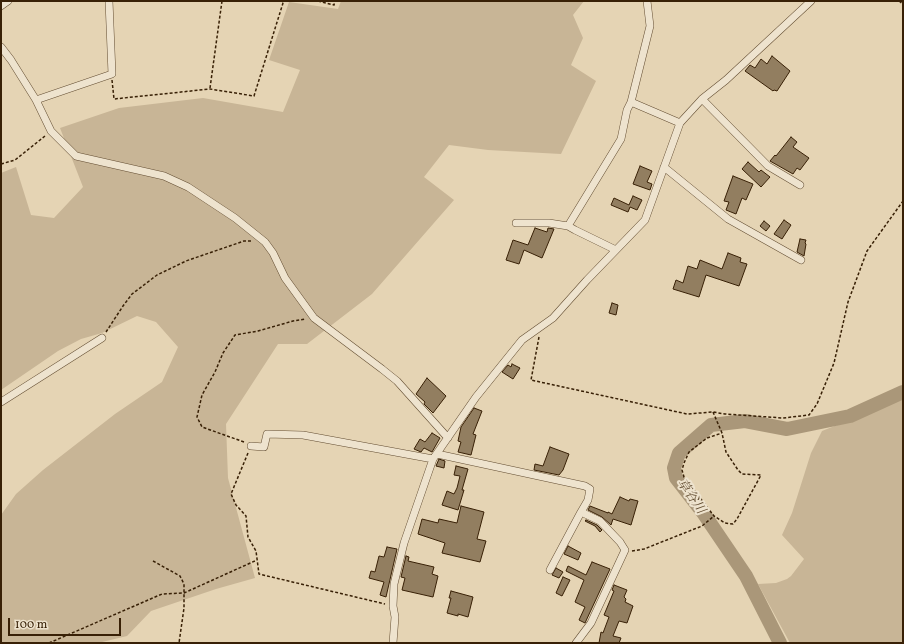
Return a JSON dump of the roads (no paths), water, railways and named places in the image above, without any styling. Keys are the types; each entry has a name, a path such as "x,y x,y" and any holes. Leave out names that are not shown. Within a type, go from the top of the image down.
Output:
{"street":[{"path":"1,6 8,1"},
{"path":"36,100 112,74 109,1"},
{"path":"568,226 621,139 626,110 632,102 650,26 647,1"},
{"path":"393,643 395,617 393,606 394,584 404,543 435,456 476,397 522,340 553,318 645,220 680,123 702,99 726,80 811,1"},
{"path":"1,47 12,60 36,100 51,131 76,156 164,176 188,187 235,218 265,242 273,253 285,278 314,318 397,382 448,438"},
{"path":"702,99 768,166 800,186"},
{"path":"632,102 680,123"},
{"path":"664,167 728,218 801,260"},
{"path":"516,223 549,222 568,226 616,250"},
{"path":"1,402 102,338"},
{"path":"251,446 264,448 267,434 302,435 435,456 585,486 590,489 588,500 550,570"},
{"path":"576,643 591,623 625,550 620,542 600,521 581,512"}],"waterway":[{"name":"草谷川","path":"780,643 746,576 704,514 676,478 674,468 679,453 711,425 745,421 787,429 850,416 903,392"}]}
